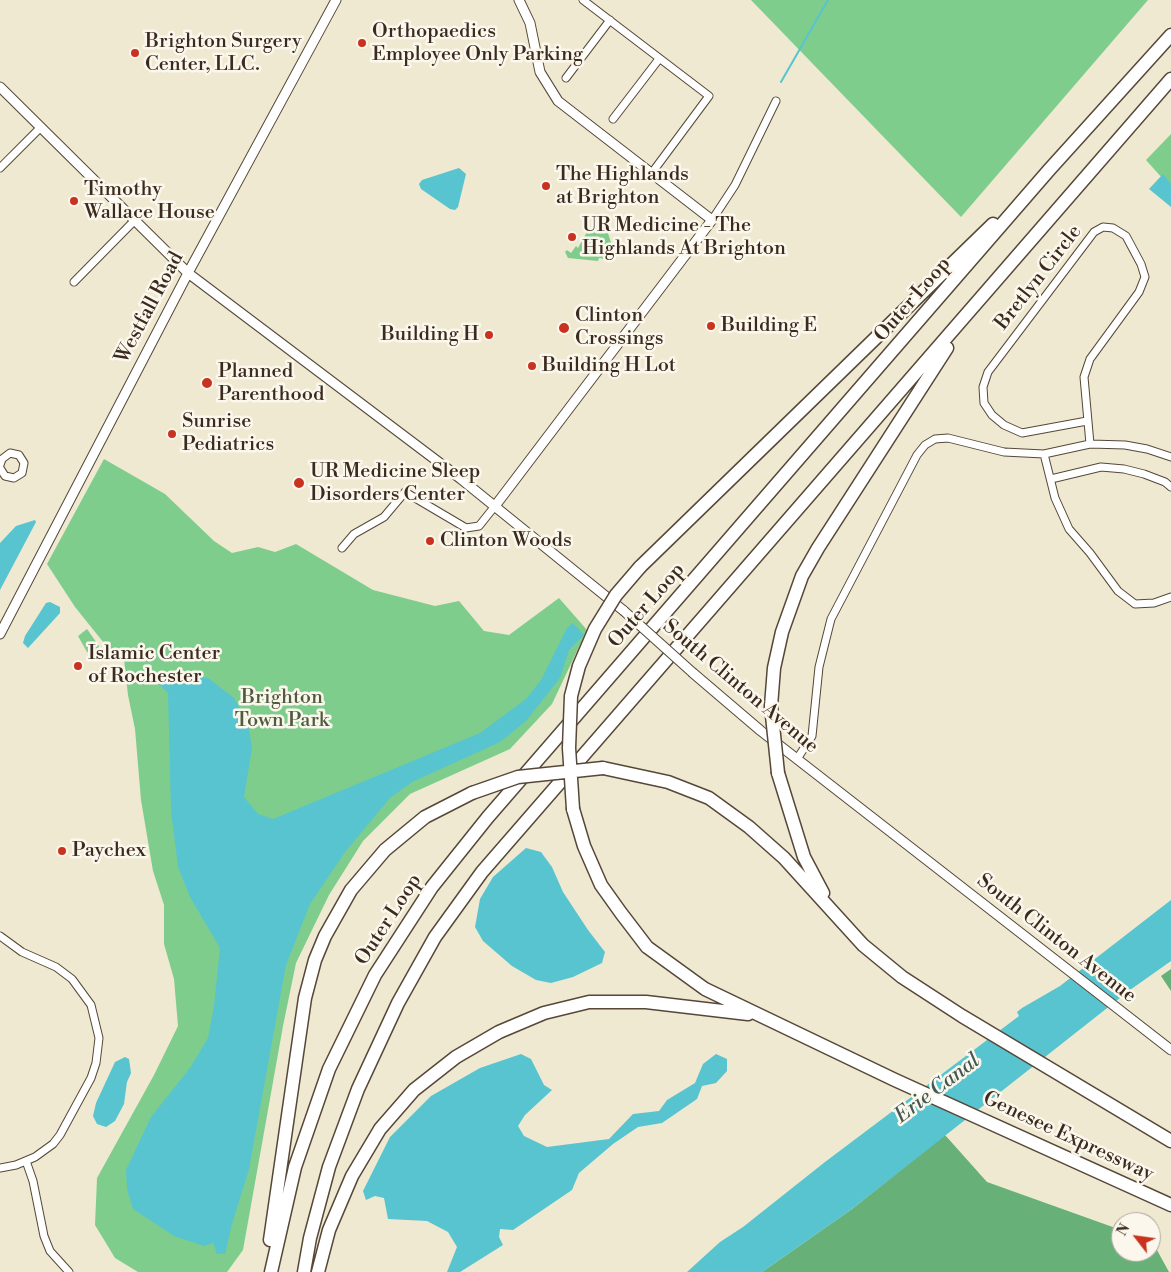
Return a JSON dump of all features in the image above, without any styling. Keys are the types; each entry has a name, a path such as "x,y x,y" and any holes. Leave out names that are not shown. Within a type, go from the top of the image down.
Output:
{"highway":[{"name":"Outer Loop","path":"271,1272 298,1154 327,1075 369,986 416,908 488,816 1049,170 1171,35"},
{"path":"304,1272 310,1238 329,1167 358,1089 398,1004 435,937 482,872 1171,79"},
{"name":"Genesee Expressway","path":"1049,170 640,567 611,602 595,629 579,666 571,696 569,739 573,809 584,846 601,885 647,947 705,990 895,1080 1004,1127 1171,1205"},
{"path":"832,909 804,857 778,773 771,706 774,668 782,632 802,576 823,540 969,313"},
{"path":"266,1272 306,998 315,960 325,936 351,890 384,850 425,817 491,784 518,777 603,768 668,782 709,798 749,827 832,909"},
{"name":"Genesee Expressway","path":"832,909 864,945 902,977 962,1016 1171,1141"},
{"path":"318,1272 330,1230 352,1176 380,1129 414,1090 464,1052 500,1032 544,1013 589,1002 646,1002 758,1015"}],"street":[{"name":"Westfall Road","path":"0,634 188,273 336,0"},
{"path":"583,0 709,96 652,174"},
{"path":"522,1 530,23 540,72 551,93 565,108 712,220"},
{"path":"566,78 610,20"},
{"path":"613,119 659,59"},
{"name":"South Clinton Avenue","path":"0,87 188,273 495,506 624,611 693,673 798,759 1171,1050"},
{"path":"342,548 354,534 388,513 405,492 466,528 479,526 712,220 735,186 776,101"},
{"path":"0,168 41,127"},
{"path":"74,282 135,220"},
{"name":"Bretlyn Circle","path":"1087,421 1022,433 1004,425 992,415 984,403 983,387 988,372 1094,232 1103,227 1114,228 1126,236 1141,264 1145,277 1139,292 1090,359 1084,377 1090,444"},
{"path":"798,759 812,736 819,667 831,619 917,455 925,445 936,439 948,438 1004,452 1044,454 1090,444 1147,449 1171,457"},
{"path":"0,447 6,455"},
{"path":"10,453 19,455 24,468 19,476 10,478 2,472 0,466 6,455 10,453"},
{"path":"1044,454 1055,498 1069,529 1090,553 1118,591 1135,604 1154,603 1171,597"},
{"path":"1051,479 1101,467 1124,469 1144,474 1165,482 1171,487"},
{"path":"0,936 22,952 56,967 72,979 90,1004 97,1026 99,1051 96,1063 67,1124 53,1144 26,1161 0,1168"},
{"path":"26,1161 35,1189 44,1236 50,1251 69,1272"}],"green space":[{"path":"751,0 1148,0 961,217"},
{"path":"1171,134 1171,188 1146,160"},
{"path":"595,213 602,214 613,249 605,259 599,258 598,261 568,258 565,252 567,250 571,253 576,246 578,248 587,232 589,234 594,226 598,218 594,215"},
{"name":"Brighton Town Park","path":"104,459 165,494 214,541 232,553 258,547 275,552 296,544 373,590 435,606 459,601 484,631 509,635 559,598 587,630 552,704 510,749 410,794 363,841 329,895 296,963 243,1250 227,1272 138,1272 115,1258 95,1225 97,1178 154,1075 178,1026 174,979 164,944 164,905 153,871 141,800 135,729 128,695 124,659 112,653 75,607 47,564"},
{"path":"87,629 99,646 98,651 93,655 87,652 78,636"},
{"path":"1171,969 1171,991 1161,976"},
{"path":"945,1135 987,1182 1111,1226 1111,1262 1161,1262 1161,1257 1169,1272 762,1272 852,1209"}],"water":[{"path":"459,168 466,174 458,207 455,210 450,209 421,189 419,184 422,180"},
{"path":"1163,174 1171,184 1171,207 1149,189"},
{"path":"35,520 36,522 0,590 0,543 16,526"},
{"path":"50,602 60,607 60,613 28,648 23,643 25,636 46,603"},
{"path":"573,623 584,635 569,650 560,678 526,721 500,742 412,782 390,798 345,852 310,904 286,965 249,1169 225,1254 217,1254 213,1243 204,1246 174,1236 133,1209 127,1189 126,1170 151,1117 190,1068 208,1038 214,1006 220,948 190,897 178,867 171,811 168,693 159,684 178,682 188,676 208,678 234,698 248,724 252,748 244,797 258,814 273,819 480,733 526,699 541,680 567,628"},
{"path":"526,848 541,852 552,867 563,892 605,952 602,963 573,977 551,983 536,980 512,966 483,941 475,927 480,899 493,877"},
{"name":"Erie Canal","path":"1171,900 1171,961 1130,990 852,1209 762,1272 687,1272 720,1242 743,1227 825,1162 1019,1016 1017,1012 1022,1008 1060,986"},
{"path":"521,1054 531,1059 544,1085 552,1090 525,1115 518,1126 524,1136 547,1147 609,1139 633,1114 659,1111 667,1100 695,1083 703,1064 716,1054 727,1059 727,1071 716,1083 702,1086 697,1099 662,1123 638,1127 613,1144 579,1173 572,1190 513,1230 500,1229 499,1237 503,1245 460,1272 447,1272 457,1247 448,1232 427,1221 388,1219 384,1198 375,1196 366,1200 363,1191 390,1137 431,1096 480,1068"},
{"path":"125,1057 129,1059 131,1073 127,1082 124,1104 115,1121 106,1127 97,1124 93,1116 96,1103 115,1062"}],"waterway":[{"path":"781,82 828,0"}],"place":[{"name":"Orthopaedics Employee Only Parking","path":"362,43"},
{"name":"Brighton Surgery Center, LLC.","path":"135,53"},
{"name":"The Highlands at Brighton","path":"546,186"},
{"name":"Timothy Wallace House","path":"74,201"},
{"name":"UR Medicine - The Highlands At Brighton","path":"572,237"},
{"name":"Building E","path":"711,326"},
{"name":"Clinton Crossings","path":"564,328"},
{"name":"Building H","path":"489,335"},
{"name":"Building H Lot","path":"532,366"},
{"name":"Planned Parenthood","path":"207,383"},
{"name":"Sunrise Pediatrics","path":"172,434"},
{"name":"UR Medicine Sleep Disorders Center","path":"299,483"},
{"name":"Clinton Woods","path":"430,541"},
{"name":"Islamic Center of Rochester","path":"78,666"},
{"name":"Paychex","path":"62,851"}]}
